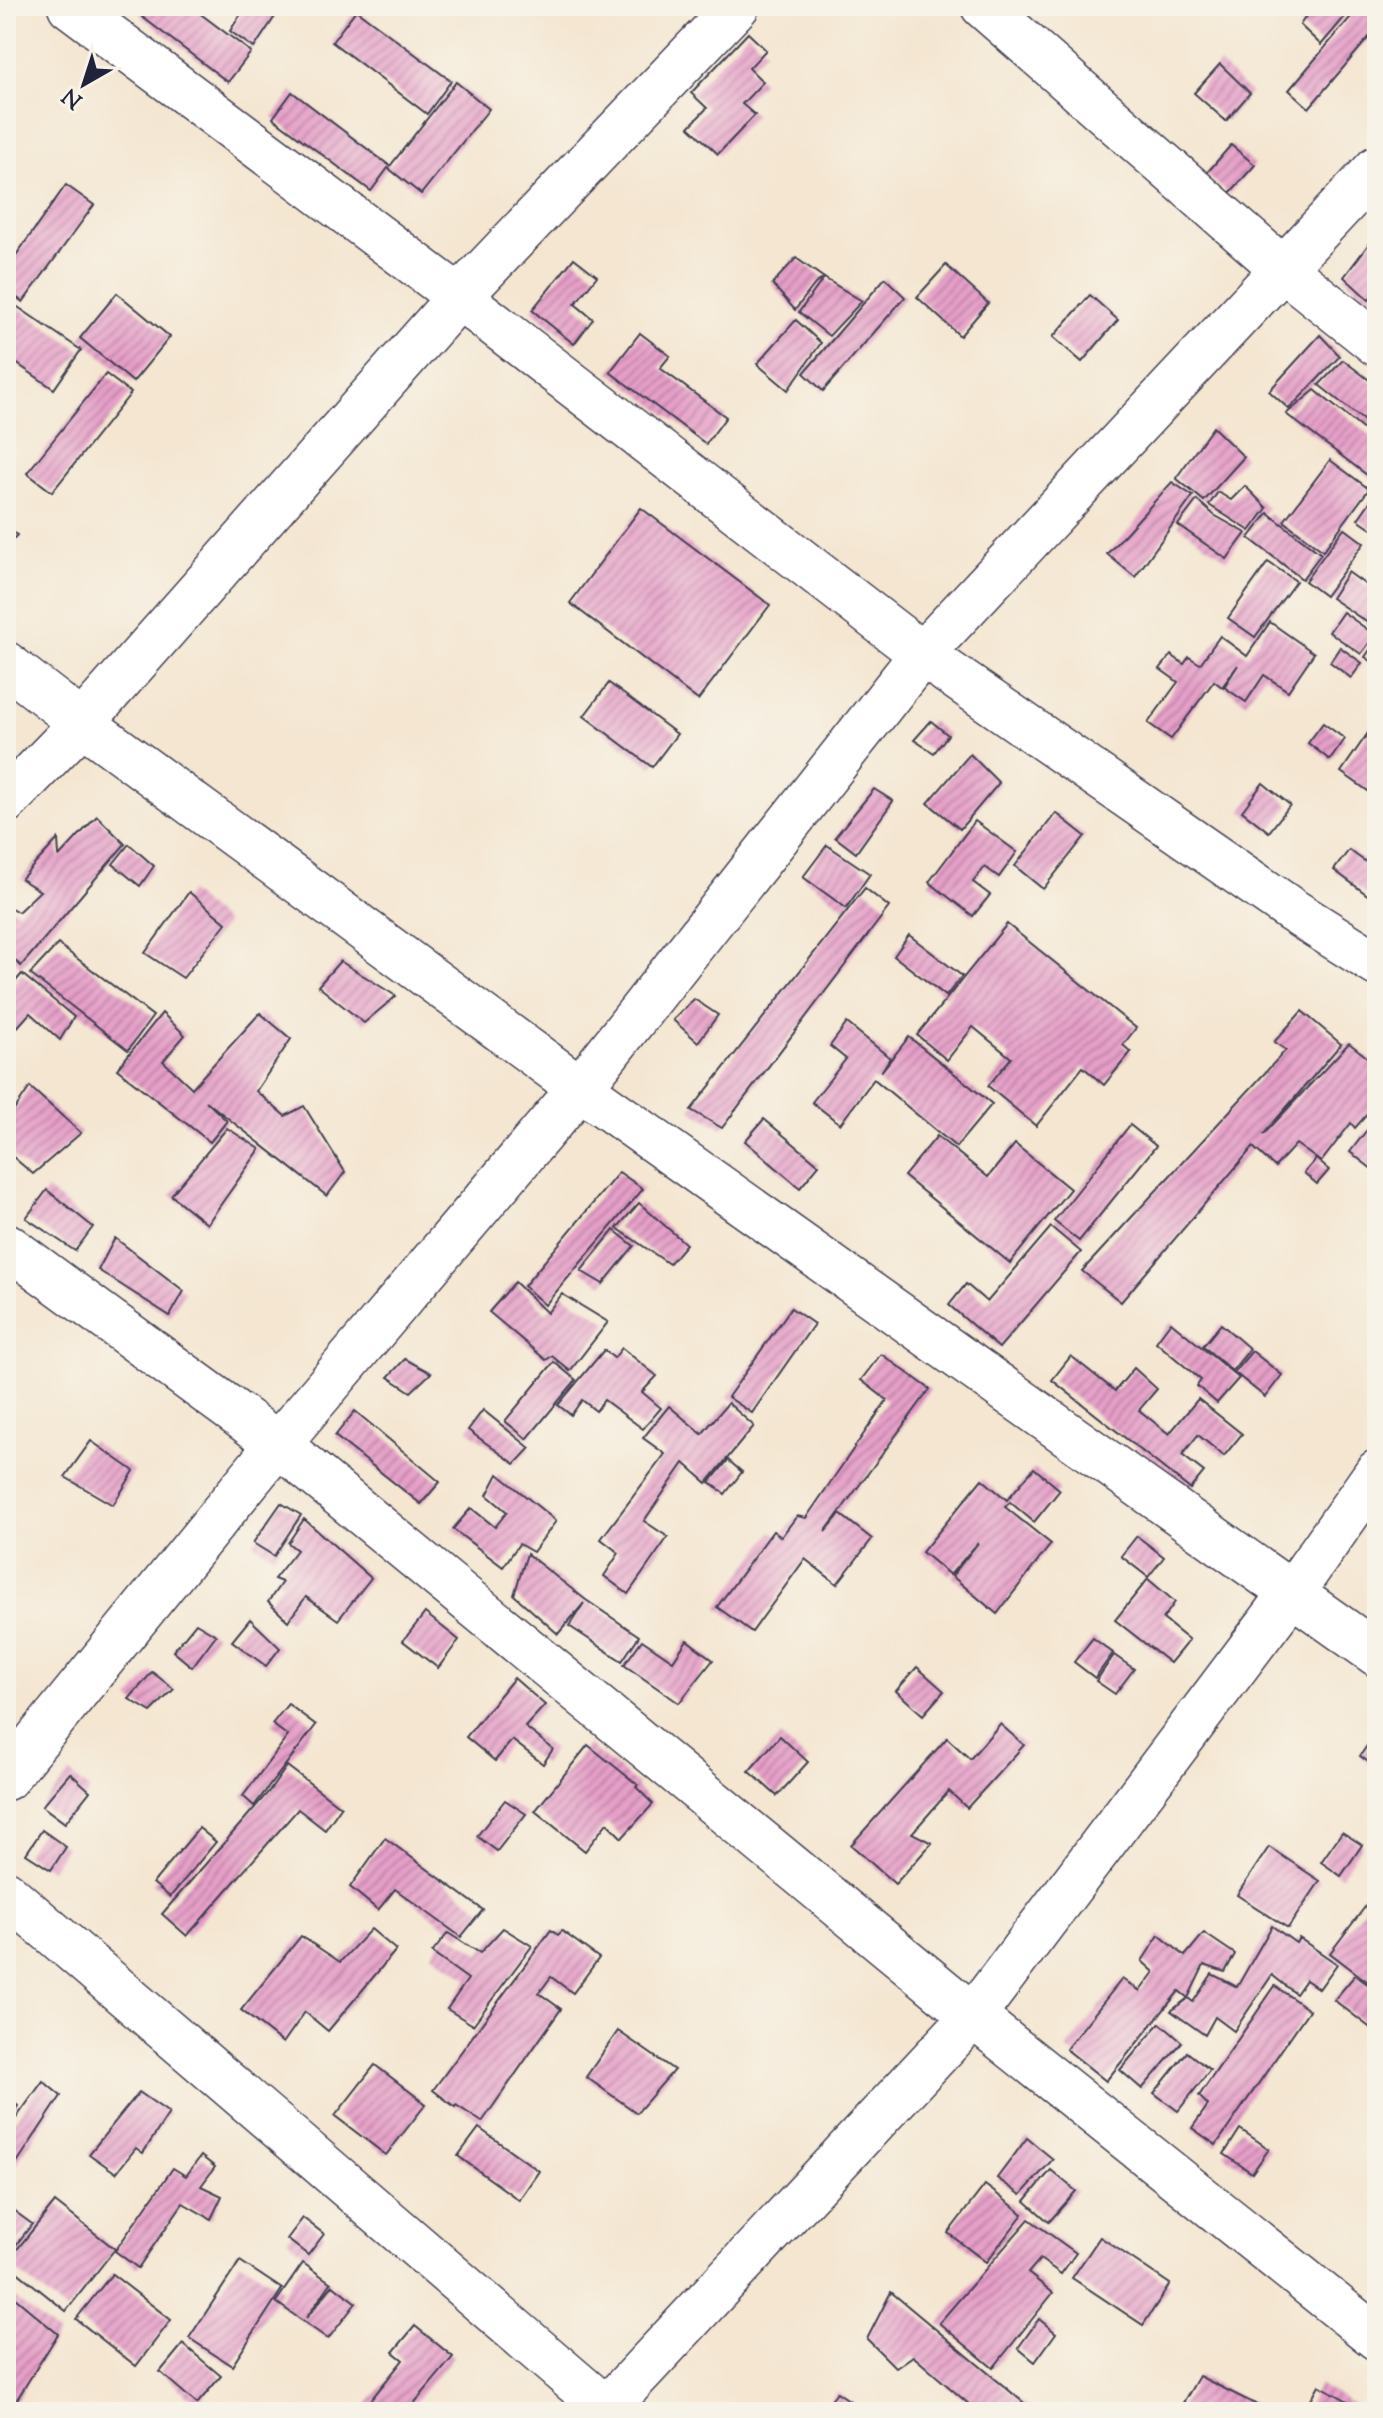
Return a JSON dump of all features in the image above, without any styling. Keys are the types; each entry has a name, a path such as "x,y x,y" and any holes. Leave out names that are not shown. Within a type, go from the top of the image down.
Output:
{"street":[{"path":"70,6 459,297 922,654 1293,911 1377,964"},
{"path":"6,801 82,723 459,297 737,6"},
{"path":"983,6 1283,269 1377,344"},
{"path":"6,1778 278,1444 580,1088 922,654 1377,168"},
{"path":"6,664 580,1088 1377,1654"},
{"path":"6,1245 278,1444 973,2016 1377,2338"},
{"path":"6,1893 607,2411 973,2016 1291,1594 1377,1472"}],"building":[{"path":"148,6 190,6 251,52 228,82 141,16"},
{"path":"246,6 276,6 280,9 254,48 230,31"},
{"path":"1313,6 1354,6 1321,45 1300,25"},
{"path":"1360,6 1377,6 1377,28 1309,108 1289,90"},
{"path":"356,10 451,81 427,114 332,42"},
{"path":"748,33 766,50 749,68 763,82 742,104 755,115 718,154 689,127 707,108 691,93"},
{"path":"1220,64 1250,93 1226,121 1194,93"},
{"path":"456,82 489,109 421,194 388,168 371,191 273,118 292,92 390,166"},
{"path":"1231,145 1255,165 1229,194 1206,174"},
{"path":"66,185 94,205 23,302 6,290 6,252 14,258"},
{"path":"1377,233 1377,289 1369,300 1344,277"},
{"path":"574,258 597,276 575,304 593,319 574,344 532,310"},
{"path":"796,258 824,278 815,284 795,310 772,284"},
{"path":"946,265 988,303 960,336 917,297"},
{"path":"824,278 862,301 829,336 799,312"},
{"path":"885,278 905,297 823,391 804,373"},
{"path":"117,293 170,337 133,382 80,338"},
{"path":"1090,295 1118,320 1082,362 1053,337"},
{"path":"6,299 81,350 54,389 6,356"},
{"path":"796,320 821,343 788,390 757,364"},
{"path":"640,333 670,356 660,368 726,417 706,444 610,372"},
{"path":"1320,335 1340,356 1289,409 1269,391"},
{"path":"1343,360 1377,386 1377,431 1319,385"},
{"path":"106,374 131,393 52,492 27,473"},
{"path":"1315,390 1377,441 1375,481 1286,414"},
{"path":"1213,427 1244,457 1204,501 1176,478"},
{"path":"1330,460 1369,489 1323,551 1284,521"},
{"path":"1172,482 1193,496 1135,577 1107,554"},
{"path":"1245,486 1267,508 1250,531 1209,505 1218,492 1231,500"},
{"path":"1377,492 1377,532 1358,519"},
{"path":"1197,500 1214,515 1246,533 1227,559 1178,525"},
{"path":"641,508 770,605 698,700 570,603"},
{"path":"1268,513 1321,554 1302,579 1249,538"},
{"path":"6,526 17,535 6,547"},
{"path":"1344,528 1364,543 1325,596 1305,581"},
{"path":"1268,562 1296,581 1255,637 1228,618"},
{"path":"1348,572 1377,593 1377,629 1331,598"},
{"path":"1343,612 1375,635 1361,654 1329,632"},
{"path":"1270,622 1314,653 1288,691 1264,675 1246,702 1224,687 1238,665 1222,687 1214,681 1171,739 1148,723 1178,682 1160,669 1171,655 1184,664 1189,657 1200,664 1220,636 1247,656"},
{"path":"1377,640 1377,665 1365,657"},
{"path":"1340,647 1362,663 1351,678 1330,662"},
{"path":"609,683 677,734 652,767 584,716"},
{"path":"1377,720 1377,784 1371,793 1341,772"},
{"path":"931,721 948,735 934,753 914,740"},
{"path":"1323,723 1345,739 1330,760 1308,743"},
{"path":"970,754 999,783 960,829 928,803"},
{"path":"1263,783 1290,805 1269,832 1242,811"},
{"path":"874,789 893,801 856,853 835,837"},
{"path":"1056,813 1085,836 1043,889 1015,866"},
{"path":"97,816 125,844 21,966 6,953 6,914 11,908 18,912 40,891 21,879 58,839 59,857"},
{"path":"975,821 1017,852 999,877 985,867 973,882 990,895 973,916 929,882"},
{"path":"129,844 154,866 140,886 113,864"},
{"path":"827,845 870,874 846,908 803,877"},
{"path":"1349,850 1377,870 1377,902 1334,870"},
{"path":"865,888 889,907 722,1128 691,1110"},
{"path":"189,892 226,923 183,978 145,953"},
{"path":"1007,924 1136,1028 1123,1045 1131,1052 1104,1085 1083,1067 1036,1126 988,1086 1011,1058 973,1027 947,1060 917,1035"},
{"path":"909,935 962,976 946,996 894,956"},
{"path":"58,944 153,1016 128,1050 30,974"},
{"path":"340,961 396,996 364,1023 318,986"},
{"path":"22,974 74,1017 60,1040 30,1013 6,1040 6,992"},
{"path":"694,999 718,1015 698,1042 673,1020"},
{"path":"1302,1011 1341,1044 1263,1135 1349,1043 1377,1065 1377,1103 1355,1128 1351,1123 1321,1162 1296,1144 1275,1167 1253,1147 1121,1302 1082,1271 1286,1050 1274,1042"},
{"path":"162,1013 185,1035 163,1061 192,1088 260,1013 291,1039 256,1091 285,1116 304,1106 345,1172 327,1196 206,1101 227,1121 210,1142 117,1069"},
{"path":"847,1023 890,1058 881,1072 909,1037 992,1104 956,1147 874,1079 840,1124 812,1102 846,1059 830,1046"},
{"path":"30,1087 81,1133 33,1174 6,1151 6,1122"},
{"path":"764,1119 819,1165 800,1188 745,1141"},
{"path":"1130,1125 1156,1146 1079,1241 1054,1221"},
{"path":"227,1128 260,1149 207,1224 171,1195"},
{"path":"1367,1130 1377,1138 1377,1173 1350,1152"},
{"path":"937,1136 988,1177 1015,1144 1070,1189 1010,1263 904,1176"},
{"path":"1316,1159 1329,1170 1317,1184 1304,1173"},
{"path":"619,1172 643,1189 545,1305 524,1286"},
{"path":"47,1190 93,1227 75,1251 26,1218"},
{"path":"639,1203 686,1244 669,1264 617,1228"},
{"path":"1051,1227 1081,1252 999,1348 949,1305 966,1284 987,1302"},
{"path":"614,1230 634,1246 603,1284 581,1271"},
{"path":"115,1238 184,1291 170,1316 98,1270"},
{"path":"515,1282 547,1313 562,1294 608,1322 570,1371 552,1356 546,1360 489,1312"},
{"path":"791,1308 814,1324 752,1413 728,1397"},
{"path":"1171,1322 1239,1378 1217,1403 1197,1386 1201,1380 1156,1342"},
{"path":"1221,1324 1250,1349 1232,1371 1203,1346"},
{"path":"622,1348 657,1376 642,1392 661,1408 643,1429 604,1400 596,1411 582,1400 571,1415 558,1405 604,1350 614,1358"},
{"path":"1252,1351 1282,1375 1265,1397 1234,1372"},
{"path":"881,1354 930,1389 825,1532 840,1514 872,1539 837,1584 805,1559 752,1632 717,1607 773,1531 781,1537 797,1516 806,1518 887,1400 861,1380"},
{"path":"1071,1356 1115,1391 1134,1368 1157,1389 1139,1410 1169,1434 1198,1399 1242,1434 1224,1456 1198,1435 1182,1455 1204,1472 1190,1489 1052,1380"},
{"path":"405,1359 431,1373 411,1392 388,1377"},
{"path":"554,1362 576,1380 527,1439 505,1421"},
{"path":"728,1403 754,1426 707,1483 684,1463 644,1521 668,1537 628,1594 604,1576 619,1553 601,1539 665,1454 643,1438 669,1406 702,1434"},
{"path":"483,1410 530,1448 515,1464 468,1430"},
{"path":"355,1411 440,1482 421,1504 335,1436"},
{"path":"91,1441 134,1471 113,1505 65,1477"},
{"path":"728,1460 742,1472 725,1494 710,1482"},
{"path":"1034,1468 1060,1490 1034,1522 1010,1502 1005,1507 1051,1544 997,1614 952,1576 978,1543 950,1575 922,1552 982,1479 1007,1500"},
{"path":"498,1474 556,1521 533,1552 519,1544 503,1567 453,1529 471,1508 495,1527 507,1512 487,1495"},
{"path":"281,1503 301,1515 274,1556 253,1543"},
{"path":"304,1519 371,1578 338,1620 306,1597 288,1621 268,1602 282,1582 274,1579 297,1550 288,1543"},
{"path":"1137,1536 1164,1557 1148,1577 1121,1556"},
{"path":"527,1554 639,1636 622,1661 569,1626 584,1603 558,1634 514,1595"},
{"path":"1148,1579 1175,1602 1163,1619 1189,1640 1170,1663 1115,1620"},
{"path":"425,1613 459,1640 438,1668 403,1641"},
{"path":"250,1619 280,1648 266,1666 232,1641"},
{"path":"196,1623 216,1635 192,1667 173,1651"},
{"path":"1093,1638 1113,1653 1095,1678 1074,1662"},
{"path":"642,1640 673,1661 687,1640 713,1660 679,1703 624,1665"},
{"path":"1114,1655 1134,1669 1115,1694 1096,1681"},
{"path":"917,1667 944,1691 923,1715 896,1691"},
{"path":"152,1672 174,1689 151,1712 129,1699"},
{"path":"514,1678 545,1705 525,1727 553,1749 543,1764 512,1740 495,1761 466,1737"},
{"path":"288,1704 316,1725 254,1806 243,1796 288,1736 272,1724"},
{"path":"1000,1724 1024,1745 967,1808 949,1791 912,1833 932,1843 895,1884 851,1845 947,1738 970,1759"},
{"path":"1377,1731 1377,1768 1360,1756"},
{"path":"780,1736 808,1762 777,1796 749,1771"},
{"path":"588,1745 638,1785 636,1787 653,1804 622,1838 607,1823 585,1851 535,1811"},
{"path":"287,1766 341,1807 325,1830 298,1809 187,1936 162,1914 271,1789"},
{"path":"70,1773 90,1791 65,1823 42,1806"},
{"path":"505,1800 526,1814 497,1851 477,1836"},
{"path":"199,1828 216,1842 170,1897 153,1883"},
{"path":"42,1830 66,1847 51,1870 26,1854"},
{"path":"1342,1832 1362,1845 1341,1876 1321,1862"},
{"path":"385,1838 483,1910 461,1937 395,1889 378,1910 350,1887"},
{"path":"1269,1847 1320,1881 1288,1928 1237,1895"},
{"path":"1368,1903 1377,1909 1377,1989 1330,1953"},
{"path":"1272,1926 1296,1943 1299,1938 1337,1964 1319,1989 1306,1980 1296,1994 1272,1975 1234,2031 1215,2017 1205,2035 1171,2011 1188,1998 1193,2002 1212,1974 1237,1987"},
{"path":"503,1928 532,1946 473,2025 447,2009 468,1979 432,1953 448,1933 480,1953"},
{"path":"371,1929 396,1950 328,2031 305,2012 283,2043 241,2010 301,1936 340,1962"},
{"path":"551,1930 558,1935 562,1931 599,1958 573,1993 551,1977 539,1993 561,2009 482,2122 433,2090"},
{"path":"1204,1933 1235,1954 1225,1972 1204,1965 1188,1998 1179,1991 1106,2081 1066,2049 1122,1979 1140,1991 1154,1972 1142,1961 1159,1935 1185,1956"},
{"path":"1355,1975 1377,1991 1377,2033 1334,2000"},
{"path":"1275,1986 1309,2010 1216,2145 1192,2128 1208,2105 1199,2096"},
{"path":"1160,2023 1182,2042 1142,2089 1120,2070"},
{"path":"618,2031 674,2070 637,2113 586,2077"},
{"path":"1187,2052 1210,2070 1178,2111 1154,2093"},
{"path":"375,2065 426,2104 386,2155 335,2116"},
{"path":"43,2081 61,2096 6,2179 6,2132"},
{"path":"139,2092 169,2113 143,2153 136,2148 116,2173 89,2154"},
{"path":"6,2096 18,2106 6,2122"},
{"path":"479,2128 539,2171 519,2200 458,2156"},
{"path":"1240,2129 1269,2149 1252,2173 1224,2154"},
{"path":"1027,2138 1053,2159 1021,2195 997,2178"},
{"path":"201,2156 215,2167 201,2186 222,2196 211,2219 183,2203 138,2268 115,2251 173,2168 186,2176"},
{"path":"1051,2170 1076,2191 1049,2222 1025,2201"},
{"path":"985,2185 1023,2214 986,2262 948,2233"},
{"path":"55,2202 115,2249 66,2311 6,2263"},
{"path":"6,2205 32,2224 6,2258"},
{"path":"303,2218 324,2234 308,2255 287,2239"},
{"path":"1029,2219 1076,2253 1061,2274 1040,2259 1028,2273 1053,2293 993,2368 939,2323"},
{"path":"1100,2237 1170,2284 1143,2325 1072,2278"},
{"path":"240,2261 282,2289 232,2366 189,2338"},
{"path":"303,2263 331,2283 306,2318 333,2285 356,2303 328,2339 276,2302"},
{"path":"112,2274 171,2320 136,2366 76,2319"},
{"path":"891,2292 1035,2412 978,2412 913,2356 896,2368 867,2339"},
{"path":"15,2298 58,2334 9,2412 6,2412 6,2312"},
{"path":"1039,2319 1056,2333 1035,2362 1018,2348"},
{"path":"415,2326 453,2357 407,2412 361,2412 403,2360 393,2352"},
{"path":"183,2344 221,2376 197,2404 160,2372"},
{"path":"1199,2376 1271,2412 1178,2412"},
{"path":"1319,2385 1360,2408 1358,2412 1304,2412"},
{"path":"837,2392 862,2409 860,2412 821,2412"}]}
